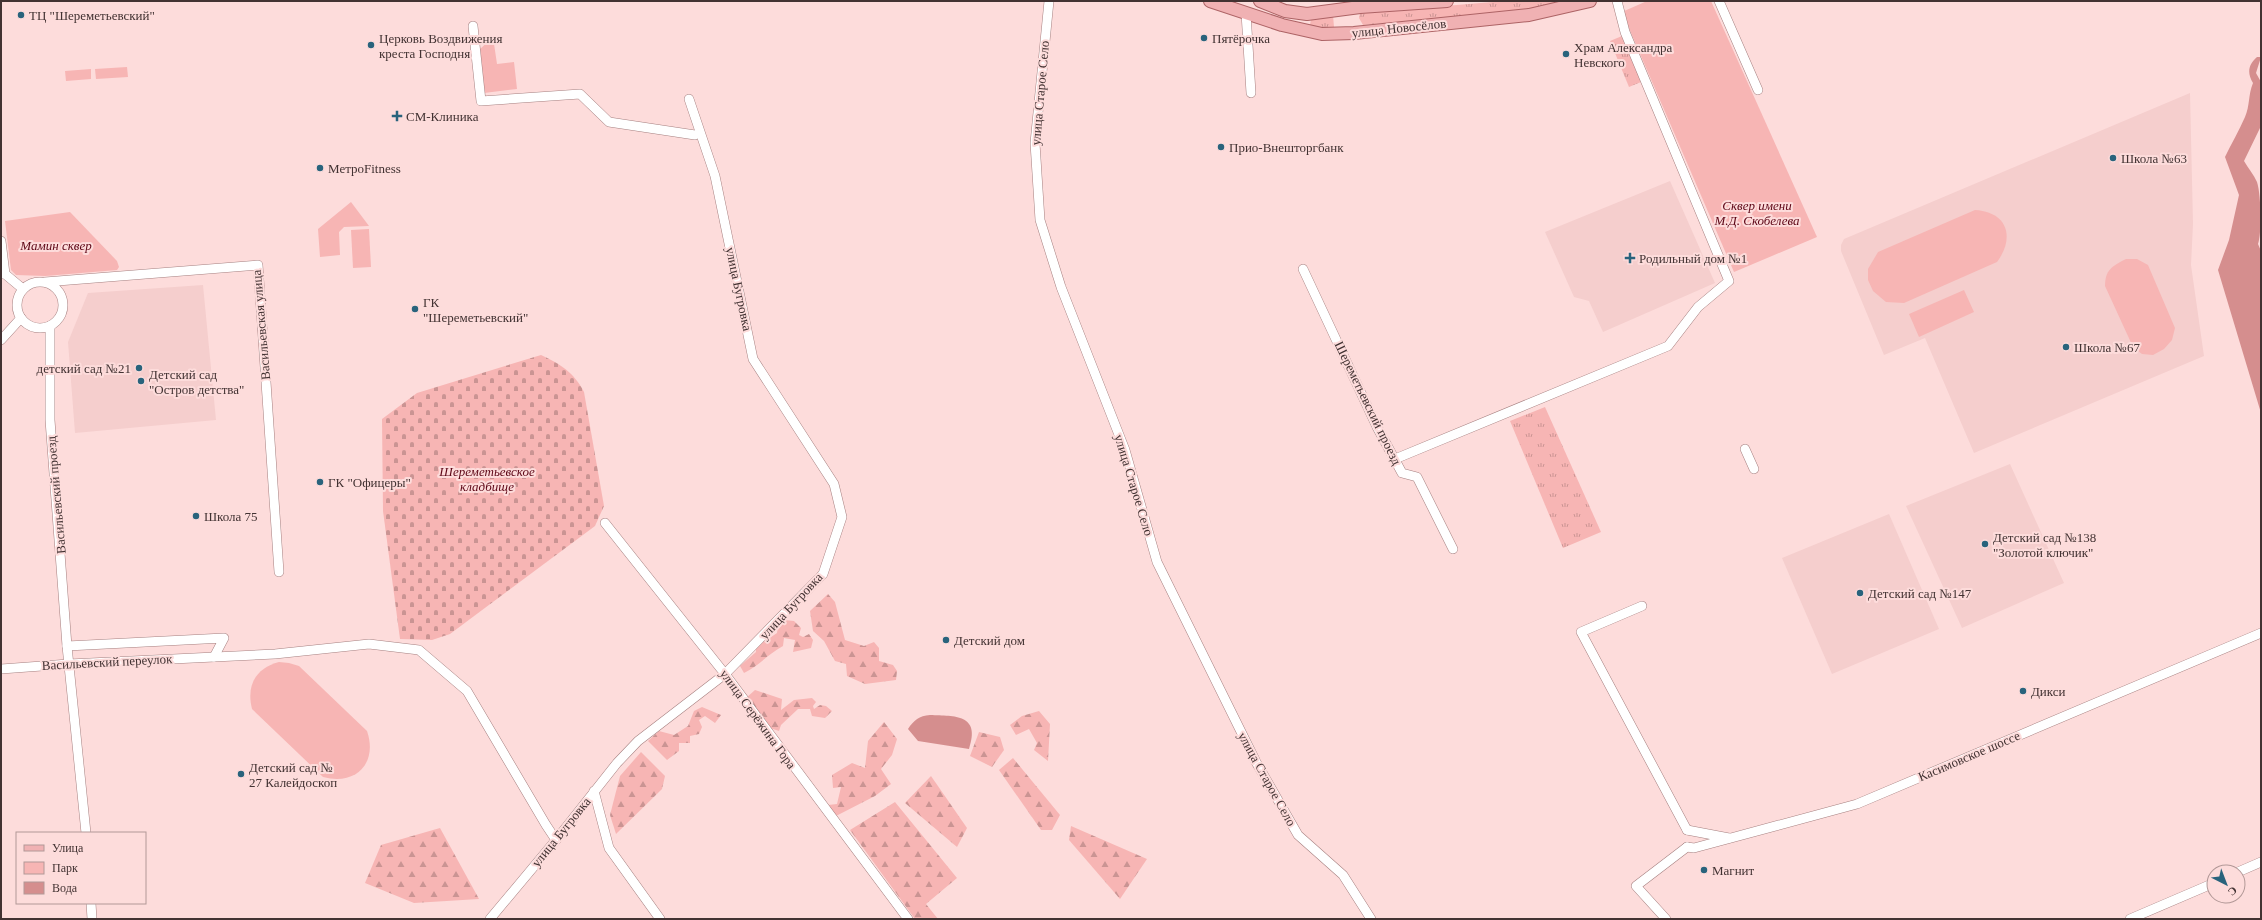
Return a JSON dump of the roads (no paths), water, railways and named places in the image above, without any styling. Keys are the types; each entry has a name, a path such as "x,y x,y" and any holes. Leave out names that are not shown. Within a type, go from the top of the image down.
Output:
{"main road":[{"name":"улица Новосёлов","path":"1210,1 1307,31 1322,34 1354,33 1529,15 1590,1"},
{"name":"улица Новосёлов","path":"1260,1 1285,11 1306,14 1360,7 1447,1"}],"street":[{"name":"улица Старое Село","path":"1049,1 1035,143 1040,220 1061,287 1125,450 1157,562 1256,762 1298,835 1343,875 1372,919"},
{"path":"1395,459 1668,346 1698,307 1729,282 1625,32 1617,1"},
{"path":"1719,1 1758,90"},
{"path":"1246,13 1251,93"},
{"path":"473,26 481,100 580,94 609,122 695,135"},
{"name":"улица Бугровка","path":"490,919 556,840 616,763 638,741 725,674 823,574 842,517 834,484 753,359 716,176 689,98"},
{"path":"1,241 3,274 23,289"},
{"name":"Васильевская улица","path":"45,282 258,265 278,572"},
{"name":"Шереметьевский проезд","path":"1303,269 1377,427 1402,473 1417,476 1453,549"},
{"path":"37,281 45,282 58,289 64,302 61,316 50,326 34,327 21,318 17,303 23,289 37,281"},
{"path":"1,340 21,318"},
{"name":"Васильевский проезд","path":"50,326 50,420 67,646 86,832"},
{"path":"1745,449 1754,470"},
{"name":"улица Серёжина Гора","path":"605,523 725,674 908,919"},
{"path":"1642,606 1581,632 1687,830"},
{"name":"Касимовское шоссе","path":"1687,847 1694,848 1857,804 2261,633"},
{"path":"67,646 224,638 214,657"},
{"name":"Васильевский переулок","path":"1,669 69,664 275,654 369,644 419,650 466,691 556,840"},
{"path":"594,791 609,848 660,919"},
{"path":"1687,830 1730,838"},
{"path":"1666,919 1636,886 1687,847 1684,833 1687,830"},
{"path":"2246,869 2261,862"},
{"path":"2130,919 2206,886"},
{"path":"91,904 92,919"}],"water":[{"path":"2257,57 2261,57 2256,73 2261,82 2260,128 2244,161 2257,182 2260,204 2260,231 2258,244 2261,251 2261,413 2218,270 2229,240 2239,195 2225,157 2247,113 2253,83 2249,69"},
{"path":"930,715 956,717 969,723 972,738 969,749 918,741 908,729 917,719"}],"place":[{"name":"ТЦ \"Шереметьевский\"","path":"21,15"},
{"name":"Пятёрочка","path":"1204,38"},
{"name":"Церковь Воздвижения креста Господня","path":"371,45"},
{"name":"Храм Александра Невского","path":"1566,54"},
{"name":"СМ-Клиника","path":"397,116"},
{"name":"Прио-Внешторгбанк","path":"1221,147"},
{"name":"Школа №63","path":"2113,158"},
{"name":"МетроFitness","path":"320,168"},
{"name":"Родильный дом №1","path":"1630,258"},
{"name":"ГК \"Шереметьевский\"","path":"415,309"},
{"name":"Школа №67","path":"2066,347"},
{"name":"детский сад №21","path":"139,368"},
{"name":"Детский сад \"Остров детства\"","path":"141,381"},
{"name":"ГК \"Офицеры\"","path":"320,482"},
{"name":"Школа 75","path":"196,516"},
{"name":"Детский сад №138 \"Золотой ключик\"","path":"1985,544"},
{"name":"Детский сад №147","path":"1860,593"},
{"name":"Детский дом","path":"946,640"},
{"name":"Дикси","path":"2023,691"},
{"name":"Детский сад № 27 Калейдоскоп","path":"241,774"},
{"name":"Магнит","path":"1704,870"}],"park label":[{"name":"Сквер имени М.Д. Скобелева","path":"1757,212"},
{"name":"Мамин сквер","path":"56,245"},
{"name":"Шереметьевское кладбище","path":"487,478"}]}
